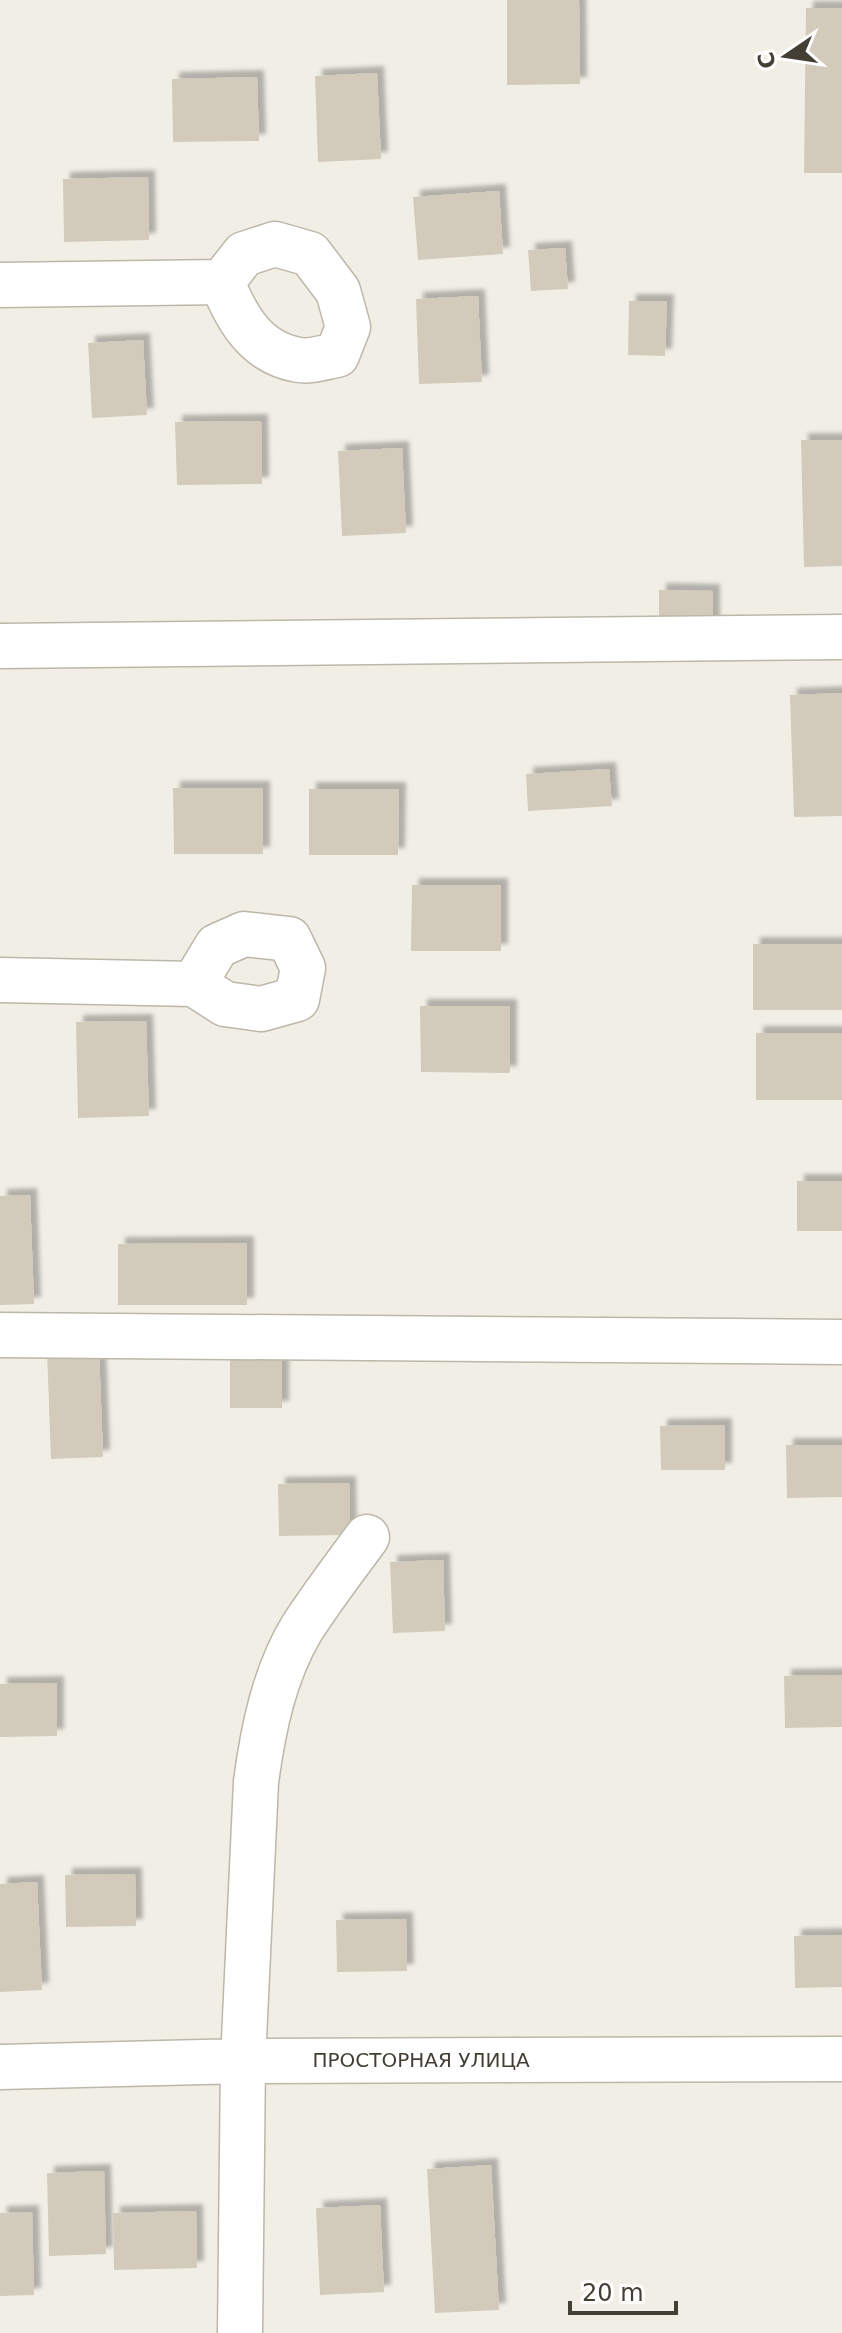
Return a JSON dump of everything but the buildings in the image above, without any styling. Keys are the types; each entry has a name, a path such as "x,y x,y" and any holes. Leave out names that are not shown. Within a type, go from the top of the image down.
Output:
{"street":[{"path":"0,285 222,282"},
{"path":"0,646 842,637"},
{"path":"0,980 194,984"},
{"path":"0,1335 842,1342"},
{"path":"240,2333 243,2061 256,1782 262,1738 276,1687 301,1630 367,1537"},
{"name":"ПРОСТОРНАЯ УЛИЦА","path":"0,2067 243,2061 842,2059"}]}
